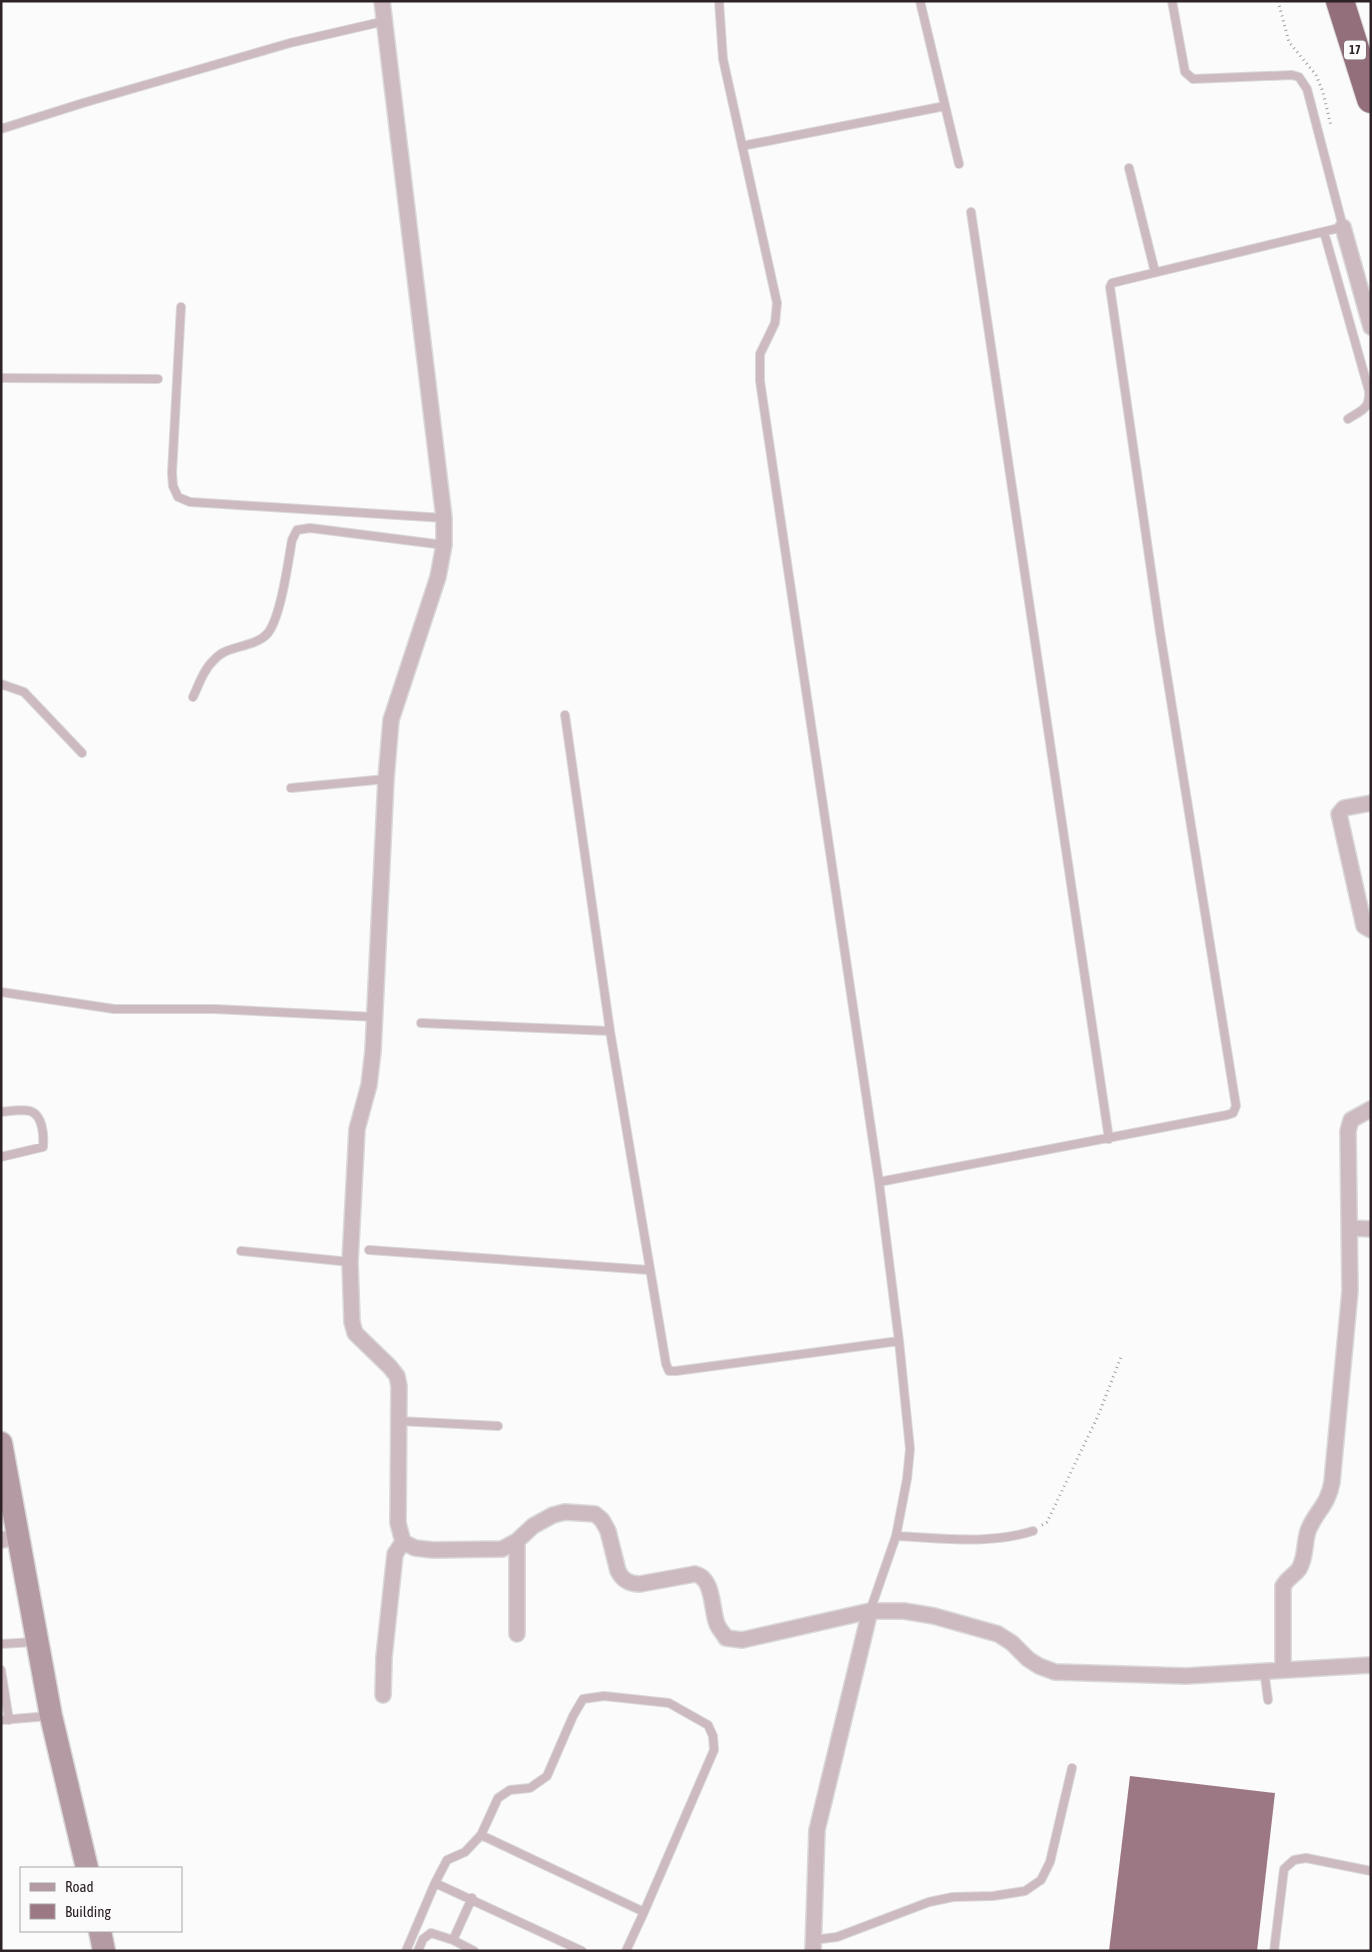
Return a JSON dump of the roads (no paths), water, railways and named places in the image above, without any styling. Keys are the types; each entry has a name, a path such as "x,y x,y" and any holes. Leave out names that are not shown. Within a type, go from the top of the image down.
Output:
{"highway":[{"name":"17","path":"1340,1 1371,99"}],"main road":[{"path":"1,1443 10,1538 37,1642 51,1716 87,1867"},
{"path":"100,1932 104,1951"}],"street":[{"path":"382,1 386,21 444,518 444,545 438,577 391,720 386,779 376,1017 369,1085 357,1129 350,1262 354,1333 397,1376 399,1386 398,1523 403,1542 395,1554 384,1657 383,1695"},
{"path":"1343,227 1371,327"},
{"path":"1371,803 1344,808 1339,814 1364,926 1371,930"},
{"path":"1283,1669 1283,1586 1288,1577 1298,1569 1303,1558 1308,1530 1326,1504 1332,1482 1350,1291 1348,1131 1352,1120 1371,1110"},
{"path":"1350,1228 1371,1229"},
{"path":"403,1542 415,1548 442,1550 502,1549 517,1541 533,1526 553,1515 565,1512 595,1514 602,1520 608,1531 618,1571 631,1584 695,1574 704,1578 717,1625 726,1638 742,1640 870,1611 904,1612 934,1616 998,1634 1012,1643 1028,1659 1055,1672 1186,1676 1371,1665"},
{"path":"517,1541 517,1634"},
{"path":"813,1946 818,1830 870,1611"}],"lane":[{"path":"719,1 723,59 777,303 775,322 760,354 760,381 879,1182 899,1341 910,1449 907,1479 896,1536 870,1611"},
{"path":"920,1 959,164"},
{"path":"879,1182 1227,1115 1233,1113 1236,1106 1160,632 1110,287 1112,283 1343,227 1307,89 1299,76 1193,79 1185,72 1172,1"},
{"path":"1,129 290,43 386,21"},
{"path":"742,146 945,106"},
{"path":"1129,168 1155,272"},
{"path":"971,212 1109,1139"},
{"path":"1324,232 1369,391 1369,403 1365,408 1348,419"},
{"path":"181,307 172,473 173,486 178,497 190,502 444,518"},
{"path":"1,378 158,379"},
{"path":"194,696 200,680 214,659 261,639 269,631 276,615 292,540 297,530 310,528 444,545"},
{"path":"1,684 24,692 82,753"},
{"path":"565,715 610,1031 649,1270 666,1364 669,1371 899,1341"},
{"path":"291,788 386,779"},
{"path":"1,992 114,1009 214,1009 376,1017"},
{"path":"421,1023 610,1031"},
{"path":"1,1112 28,1111 35,1114 41,1125 44,1139 43,1147 1,1157"},
{"path":"369,1250 649,1270"},
{"path":"241,1251 350,1262"},
{"path":"398,1421 498,1426"},
{"path":"896,1536 973,1540 1019,1536 1033,1531"},
{"path":"1,1644 37,1642"},
{"path":"1,1670 5,1720 51,1716"},
{"path":"1264,1670 1268,1700"},
{"path":"406,1951 447,1860 466,1852 481,1835 498,1798 510,1790 530,1788 547,1776 573,1716 584,1699 604,1696 668,1703 708,1724 713,1736 714,1750 626,1951"},
{"path":"813,1946 929,1902 953,1896 993,1896 1025,1891 1041,1880 1050,1862 1072,1768"},
{"path":"481,1835 644,1912"},
{"path":"1274,1951 1284,1869 1294,1860 1306,1858 1371,1871"},
{"path":"435,1883 472,1898 582,1951"},
{"path":"453,1940 472,1898"},
{"path":"418,1951 423,1939 431,1933 453,1940 474,1951"}]}
